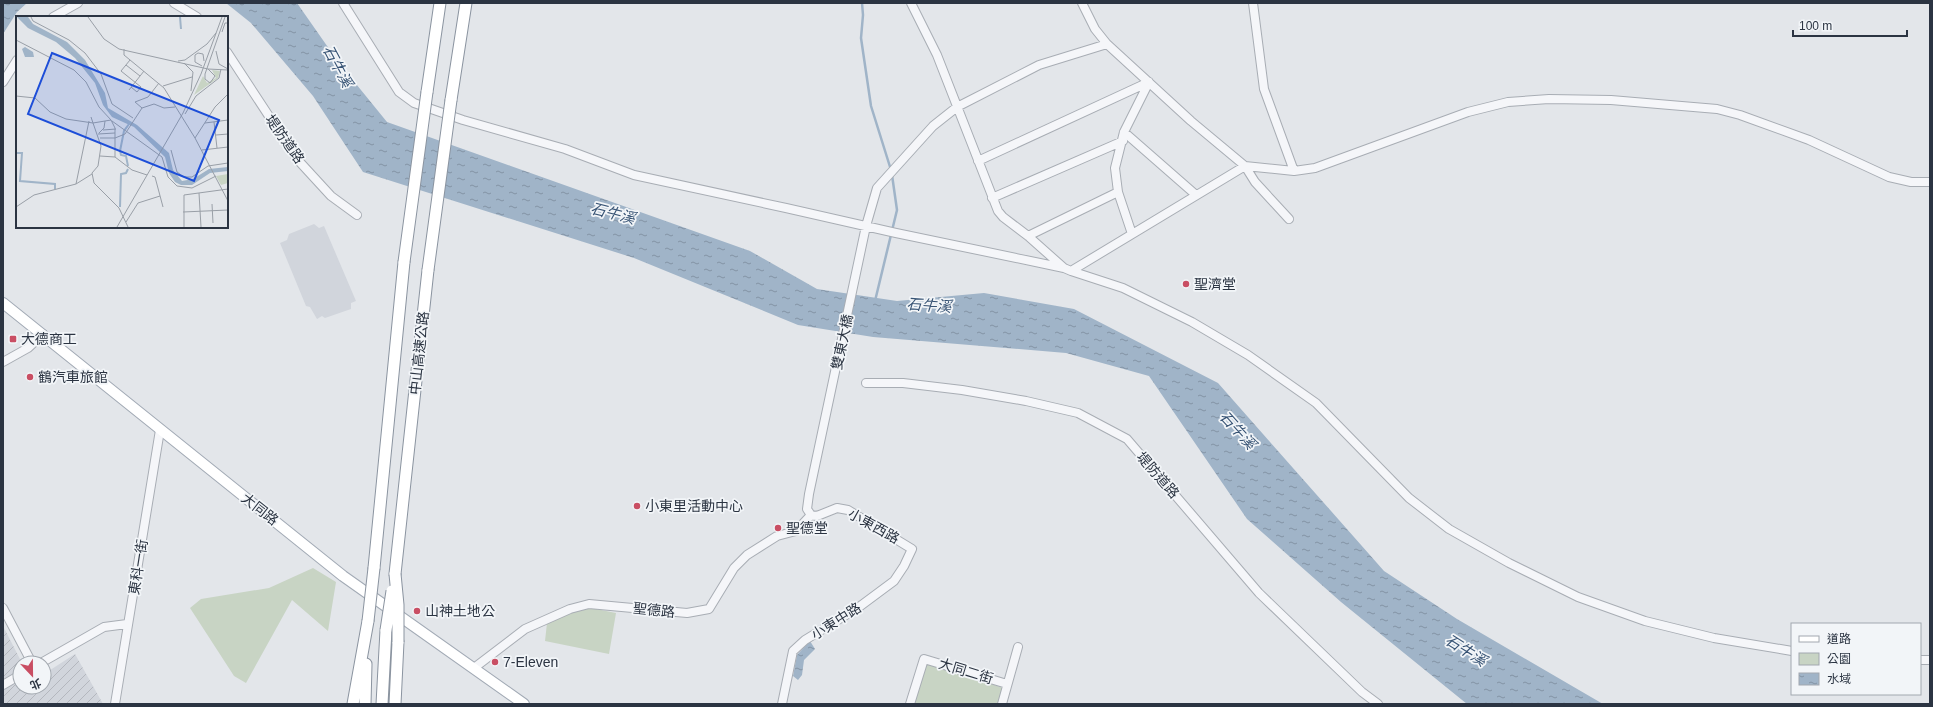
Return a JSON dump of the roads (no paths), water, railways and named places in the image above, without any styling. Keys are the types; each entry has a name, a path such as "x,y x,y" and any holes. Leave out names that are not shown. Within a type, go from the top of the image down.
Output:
{"highway":[{"name":"中山高速公路","path":"364,704 368,622 404,262 440,3"},
{"name":"中山高速公路","path":"382,704 386,630 395,574 428,270 466,3"},
{"path":"395,574 398,605 395,704"},
{"path":"353,704 368,622"}],"main road":[{"name":"大同路","path":"3,303 343,576 524,704"}],"street":[{"path":"55,16 78,3"},
{"path":"174,3 195,16"},
{"path":"343,3 400,92 414,103 463,120 565,149 634,175 1068,270 1123,288 1192,322 1248,355 1316,403 1409,498 1449,529 1509,563 1578,597 1644,621 1714,638 1791,651"},
{"path":"911,3 937,54 992,198 1003,217 1068,270"},
{"path":"1082,3 1095,29 1107,44 1191,121 1244,166 1254,182 1290,219"},
{"path":"1253,3 1264,89 1294,171"},
{"name":"雙東大橋","path":"811,515 807,503 816,458 866,226 877,188 933,126 958,107 1039,65 1107,44"},
{"name":"堤防道路","path":"228,54 297,159 331,196 357,215"},
{"path":"3,82 16,62"},
{"path":"978,161 1149,82"},
{"path":"1132,234 1118,192 1115,168 1123,141 1124,132 1149,82"},
{"path":"1068,270 1132,234 1244,166 1294,171 1315,168 1333,163 1468,112 1508,102 1548,99 1603,99 1717,109 1740,115 1808,140 1889,177 1911,182 1930,182"},
{"path":"1124,132 1196,195"},
{"path":"992,198 1123,141"},
{"path":"1028,236 1118,192"},
{"path":"3,362 28,348 43,334"},
{"name":"堤防道路","path":"866,383 910,384 962,390 1026,401 1078,413 1127,439 1259,593 1362,692 1378,704"},
{"name":"東科一街","path":"114,704 127,624 133,602 160,430"},
{"name":"小東西路","path":"811,515 817,516 837,508 848,510 912,549"},
{"name":"聖德路","path":"474,668 525,629 570,609 589,604 686,613 709,609 734,568 747,555 778,536 796,530 811,515"},
{"name":"小東中路","path":"782,704 793,651 811,636 859,607 894,581 904,566 912,549"},
{"path":"3,608 28,655"},
{"path":"52,657 104,627 127,624"},
{"path":"1002,704 1018,647"},
{"name":"大同二街","path":"910,704 924,658 1007,684"},
{"path":"3,685 12,680"}],"water":[{"path":"3,3 27,3 17,12 3,34"},
{"name":"石牛溪","path":"226,3 297,3 339,63 387,122 750,251 817,289 897,301 984,293 1074,309 1218,383 1384,571 1457,619 1603,704 1467,704 1341,602 1247,519 1149,376 1066,353 873,337 798,325 634,258 363,172 313,96 251,23"},
{"path":"810,641 815,649 804,660 802,675 798,680 793,676 797,655"}],"waterway":[{"path":"862,3 863,15 861,38 871,106 891,170"},
{"path":"875,301 897,210 892,175"}],"place":[{"name":"聖濟堂","path":"1186,284"},
{"name":"大德商工","path":"13,339"},
{"name":"鶴汽車旅館","path":"30,377"},
{"name":"小東里活動中心","path":"637,506"},
{"name":"聖德堂","path":"778,528"},
{"name":"山神土地公","path":"417,611"},
{"name":"7-Eleven","path":"495,662"}]}
